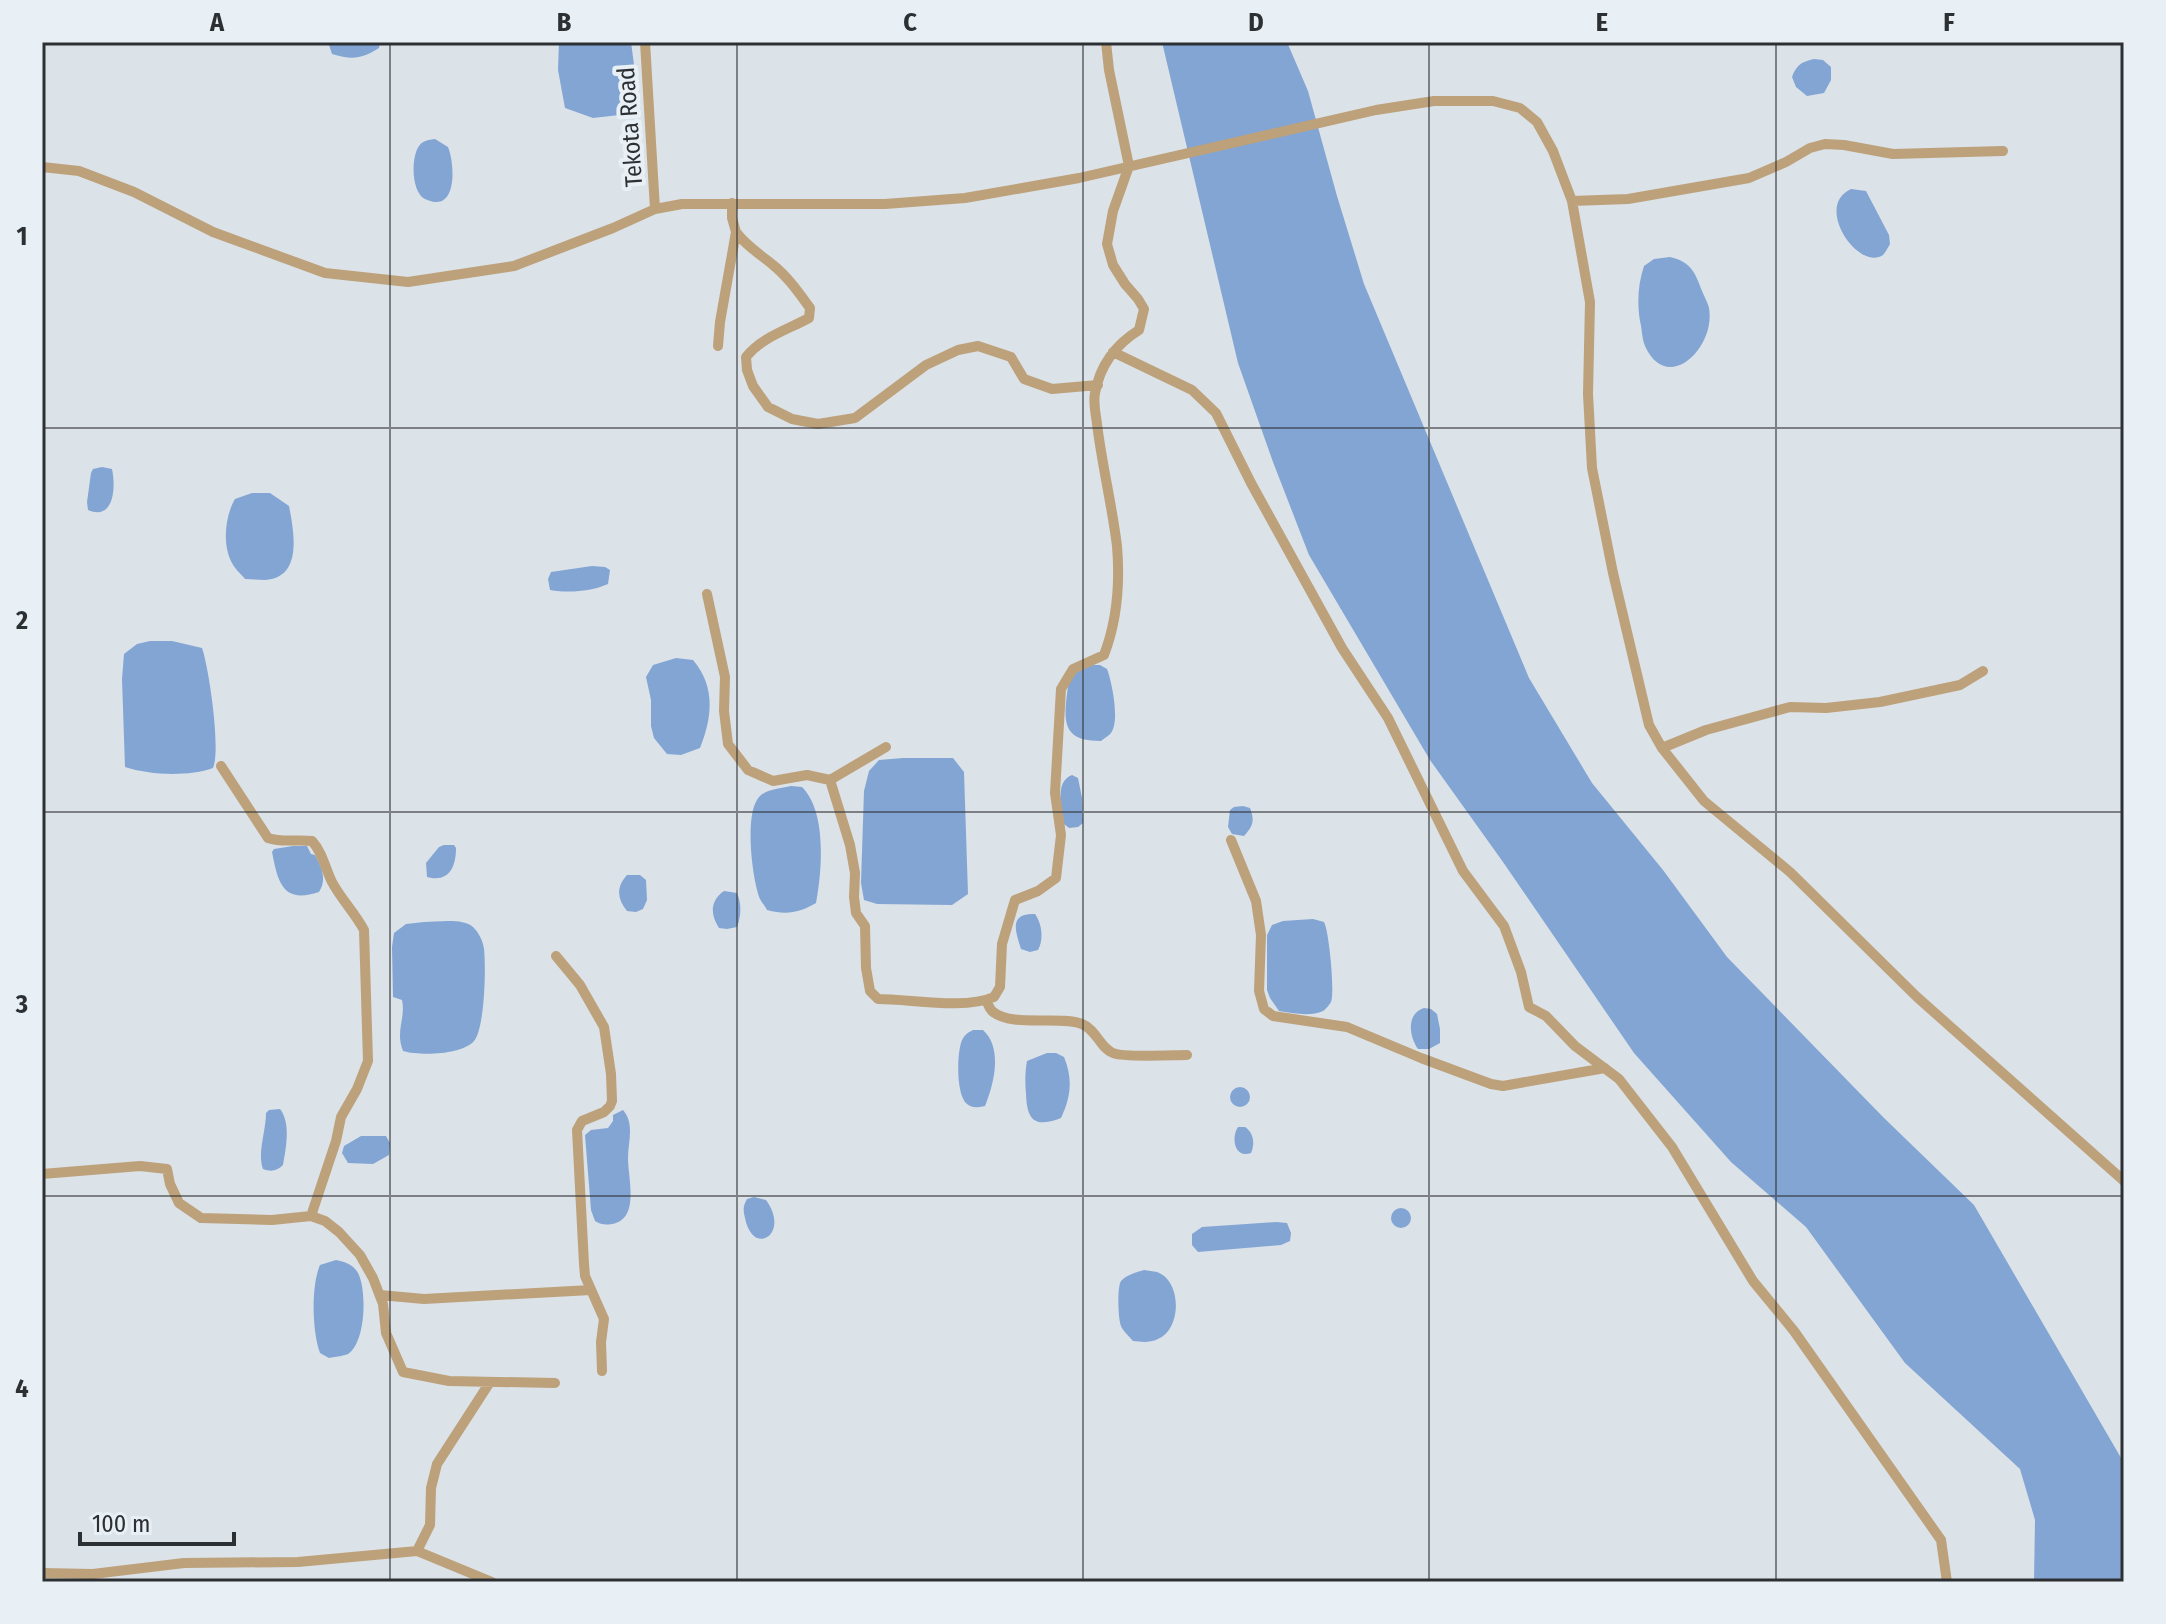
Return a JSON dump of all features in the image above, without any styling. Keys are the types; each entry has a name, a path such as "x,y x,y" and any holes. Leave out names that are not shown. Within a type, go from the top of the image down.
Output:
{"street":[{"name":"Tekota Road","path":"645,42 655,209"},
{"path":"830,780 850,845 855,873 856,913 865,926 870,991 878,999 939,1002 994,997 1000,987 1002,944 1015,900 1038,891 1056,878 1061,835 1055,793 1061,689 1073,669 1104,655 1111,634 1118,588 1117,546 1094,395 1105,364 1113,352 1122,341 1139,330 1144,309 1113,265 1107,244 1113,211 1129,166 1106,42"},
{"path":"42,167 79,171 106,181 213,232 325,273 408,282 514,266 655,209 682,204 885,204 965,198 1079,178 1376,110 1434,101 1493,101 1520,108 1537,122 1553,151 1572,201 1590,302 1588,394 1592,468 1649,725 1662,748 1704,801 1790,872 1917,997 2124,1181"},
{"path":"1572,201 1628,199 1749,178 1810,148 1825,144 1893,154 2003,151"},
{"path":"732,203 736,232 745,245 783,274 810,308 809,318 754,346 746,357 753,386 768,407 792,419 818,424 855,418 926,365 958,350 978,346 1011,357 1024,379 1052,389 1098,385"},
{"path":"718,346 736,232"},
{"path":"1113,352 1192,390 1216,413 1316,602 1388,718 1463,871 1504,926 1521,972 1529,1007 1546,1016 1575,1046 1619,1079 1672,1147 1753,1281 1794,1331 1941,1540 1947,1582"},
{"path":"707,594 725,677 724,711 728,744 748,770 773,781 807,775 830,780 886,747"},
{"path":"1662,748 1706,730 1790,707 1826,708 1899,699 1960,685 1983,671"},
{"path":"221,766 268,838 282,843 312,841 343,900 364,930 368,1061 341,1117 311,1216"},
{"path":"1231,840 1256,901 1261,935 1259,991 1264,1009 1273,1016 1347,1027 1421,1058 1503,1086 1605,1068"},
{"path":"556,956 580,985 604,1027 611,1074 610,1106 604,1112 582,1121 577,1130 585,1276 604,1319 602,1371"},
{"path":"986,1000 992,1011 1012,1020 1080,1023 1094,1031 1099,1041 1114,1054 1187,1055"},
{"path":"42,1174 140,1166 167,1169 179,1203 201,1218 272,1220 311,1216 325,1221 351,1244 373,1278 380,1295 386,1333 403,1372 449,1381 555,1383"},
{"path":"380,1295 424,1299 591,1290"},
{"path":"417,1551 430,1525 431,1488 437,1464 490,1382"},
{"path":"42,1573 93,1574 184,1563 298,1562 417,1551 492,1582"}],"water":[{"path":"328,42 380,42 379,48 373,52 351,58 332,54"},
{"path":"559,42 631,42 638,95 628,114 593,118 565,108 558,70"},
{"path":"1162,42 1287,42 1308,91 1364,284 1529,678 1592,783 1663,870 1727,957 1974,1205 2124,1463 2124,1582 2034,1582 2035,1520 2020,1469 1905,1363 1806,1227 1731,1162 1634,1053 1430,760 1309,555 1273,462 1238,363"},
{"path":"1814,59 1823,60 1831,67 1831,80 1824,93 1807,96 1796,87 1792,77 1800,64"},
{"path":"435,139 448,147 452,165 449,194 444,200 436,202 420,195 414,174 419,146 424,141"},
{"path":"1851,189 1866,191 1889,235 1890,244 1883,255 1873,258 1863,254 1844,235 1838,222 1837,209 1840,197"},
{"path":"1670,257 1688,265 1708,306 1709,323 1705,338 1698,351 1677,366 1665,366 1654,360 1645,346 1639,314 1640,280 1644,266 1654,259"},
{"path":"93,469 112,469 114,485 108,507 97,512 88,510 87,502 91,473"},
{"path":"252,493 270,493 289,506 293,528 291,563 277,577 265,580 245,579 233,565 227,548 227,522 235,499"},
{"path":"592,566 610,570 608,584 579,591 550,590 548,579 551,572"},
{"path":"172,641 202,648 215,727 213,768 169,774 125,767 124,654 137,644"},
{"path":"676,658 693,660 705,681 710,703 700,748 681,755 667,754 654,738 646,677 653,665"},
{"path":"1090,665 1107,669 1114,701 1114,727 1111,734 1101,741 1080,738 1073,734 1067,722 1070,679"},
{"path":"953,758 964,772 968,894 952,905 877,904 864,900 861,883 864,791 869,771 879,760"},
{"path":"1072,775 1078,778 1083,823 1069,828 1064,824 1060,796 1063,783"},
{"path":"791,786 802,787 816,811 821,842 820,875 816,903 798,911 780,912 767,910 757,890 752,864 751,820 760,796"},
{"path":"1243,806 1250,808 1251,826 1244,836 1232,834 1228,827 1230,810"},
{"path":"444,845 454,845 456,848 453,867 441,878 427,877 426,863"},
{"path":"307,846 315,855 323,874 319,892 297,895 290,893 280,881 272,852"},
{"path":"627,875 640,875 646,880 647,900 643,909 636,912 627,911 620,898 621,884"},
{"path":"724,891 737,893 740,910 737,927 719,928 714,918 714,903"},
{"path":"1035,914 1042,936 1038,950 1030,952 1021,949 1016,924 1021,916"},
{"path":"1313,919 1324,922 1326,928 1332,975 1331,1002 1323,1011 1312,1014 1279,1011 1267,990 1267,935 1272,925 1283,921"},
{"path":"463,922 473,927 482,940 484,996 478,1034 468,1046 451,1052 410,1053 403,1051 401,1044 402,1000 393,997 394,933 406,924"},
{"path":"1424,1008 1437,1014 1440,1043 1429,1049 1418,1049 1411,1026 1414,1015"},
{"path":"973,1030 983,1030 995,1056 994,1077 985,1106 976,1107 969,1106 963,1099 958,1075 961,1043"},
{"path":"1047,1053 1064,1057 1070,1088 1061,1118 1039,1122 1028,1111 1026,1065 1027,1061"},
{"path":"1240,1087 1247,1090 1250,1097 1247,1104 1240,1107 1233,1104 1230,1097 1233,1090"},
{"path":"280,1109 287,1128 283,1165 271,1171 263,1169 261,1156 266,1113"},
{"path":"623,1110 630,1127 629,1206 621,1221 604,1224 595,1221 591,1210 585,1135 591,1130 608,1128 613,1115"},
{"path":"1238,1127 1245,1127 1252,1135 1251,1153 1241,1153 1236,1146"},
{"path":"361,1136 386,1136 390,1143 389,1155 373,1164 348,1163 342,1153 344,1146"},
{"path":"747,1199 766,1200 773,1212 772,1231 762,1239 749,1230 744,1215"},
{"path":"1401,1208 1408,1211 1411,1218 1408,1225 1401,1228 1394,1225 1391,1218 1394,1211"},
{"path":"1287,1223 1290,1241 1281,1245 1198,1252 1192,1245 1192,1234 1202,1227"},
{"path":"336,1260 351,1265 358,1273 363,1291 363,1315 354,1348 348,1354 329,1358 320,1353 317,1344 314,1296 320,1265"},
{"path":"1144,1270 1165,1277 1175,1295 1176,1305 1175,1316 1166,1334 1146,1342 1133,1341 1123,1330 1118,1303 1121,1281"}]}
